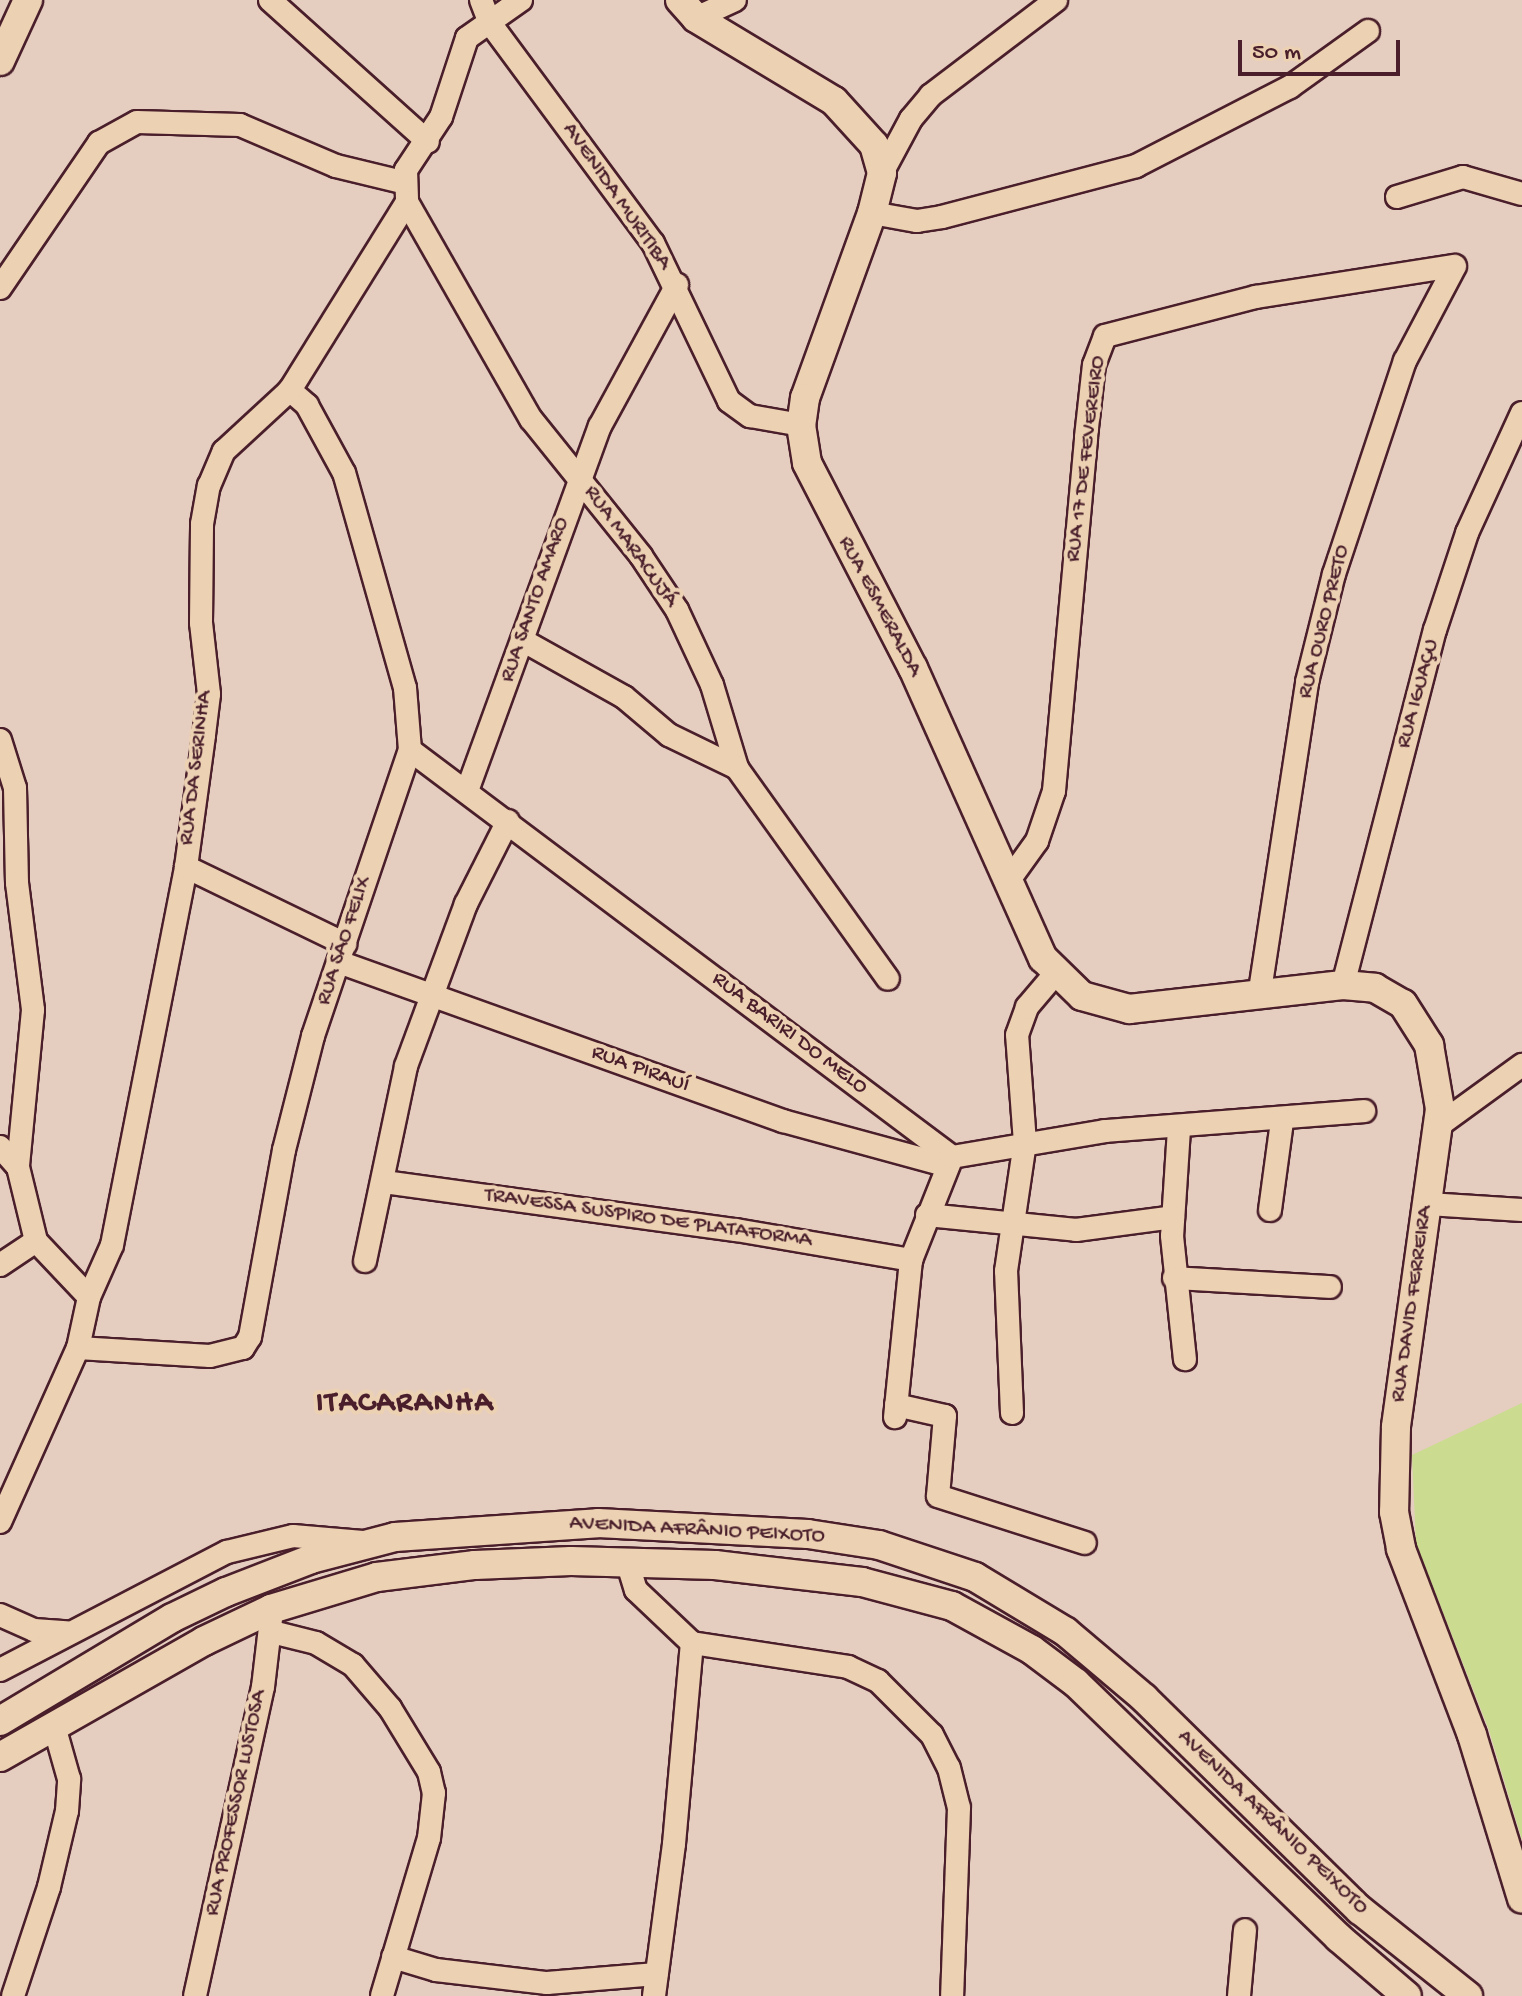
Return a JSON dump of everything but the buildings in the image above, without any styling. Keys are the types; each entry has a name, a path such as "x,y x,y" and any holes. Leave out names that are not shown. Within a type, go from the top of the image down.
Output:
{"main road":[{"path":"0,61 28,0"},
{"path":"688,9 834,101 874,145 882,173"},
{"name":"RUA ESMERALDA","path":"882,173 872,213 805,398 801,425 814,485 913,668 1055,974"},
{"name":"RUA DAVID FERREIRA","path":"1055,974 1103,1004 1152,1008 1343,985 1391,995 1414,1015 1436,1065 1438,1126 1396,1427 1394,1512 1401,1549 1472,1735 1522,1899"},
{"name":"AVENIDA AFRÂNIO PEIXOTO","path":"0,1721 172,1618 270,1574 369,1543 526,1525 715,1527 879,1545 975,1577 1023,1602 1106,1664 1360,1910 1468,1996"},
{"name":"AVENIDA AFRÂNIO PEIXOTO","path":"0,1757 157,1664 272,1621 331,1589 425,1569 522,1561 627,1561 862,1582 927,1598 990,1624 1076,1683 1339,1938 1407,1996"},
{"path":"0,1730 44,1732"}],"street":[{"path":"270,0 399,121 428,142"},
{"name":"AVENIDA MURITIBA","path":"481,0 490,23 653,243 677,285 729,401 750,416 801,425"},
{"name":"RUA DA SERINHA","path":"0,1522 78,1348 89,1297 112,1245 186,867 209,694 201,584 202,524 209,486 224,451 290,390 405,192 428,142 467,38 521,0"},
{"path":"688,9 735,0"},
{"path":"882,173 911,119 931,95 1056,0"},
{"path":"872,213 917,221 942,217 1136,166 1290,87 1368,31"},
{"path":"0,288 99,143 137,122 240,125 405,192"},
{"path":"1397,197 1463,177 1522,194"},
{"name":"RUA MARACUJÁ","path":"405,192 514,391 677,610 712,685 737,768 888,979"},
{"name":"RUA 17 DE FEVEREIRO","path":"1009,880 1037,841 1054,791 1092,379 1105,336 1256,297 1455,266"},
{"name":"RUA OURO PRETO","path":"1259,997 1307,682 1334,574 1405,361 1455,266"},
{"name":"RUA SANTO AMARO","path":"467,791 579,478 616,389 677,285"},
{"name":"RUA SÃO FELIX","path":"78,1348 210,1356 243,1348 254,1319 284,1150 313,1036 410,750 405,688 344,473 315,417 290,390"},
{"name":"RUA IGUAÇU","path":"1343,985 1435,630 1467,533 1516,441 1522,413"},
{"path":"522,640 624,697 676,740 737,768"},
{"path":"0,740 15,788 17,883 33,1010 18,1167 36,1241 89,1297"},
{"name":"RUA BARIRI DO MELO","path":"410,750 508,821 949,1161"},
{"path":"365,1261 406,1066 466,904 508,821"},
{"name":"RUA PIRAUÍ","path":"186,867 342,953 434,996 783,1121 949,1161 1025,1143 1105,1131 1179,1129 1364,1111"},
{"path":"1012,1413 1006,1271 1010,1225 1025,1143 1017,1035 1027,1007 1055,974"},
{"path":"1438,1126 1522,1065"},
{"path":"1270,1210 1282,1121"},
{"path":"1179,1129 1173,1217 1174,1278 1185,1359"},
{"path":"0,1147 18,1167"},
{"path":"949,1161 911,1260 896,1411 945,1416 938,1496 1085,1543"},
{"name":"TRAVESSA SUSPIRO DE PLATAFORMA","path":"384,1182 736,1230 911,1260"},
{"path":"1428,1204 1522,1210"},
{"path":"927,1215 1010,1225 1096,1230 1173,1217"},
{"path":"0,1265 36,1241"},
{"path":"1174,1278 1330,1287"},
{"path":"0,1670 67,1632 227,1552 293,1536 369,1543"},
{"path":"627,1561 636,1590 692,1643 848,1667 878,1681 932,1735 949,1768 959,1808 952,1996"},
{"path":"0,1615 34,1630 67,1632"},
{"path":"272,1621 353,1665 390,1708 429,1772 434,1793 432,1827 382,1996"},
{"name":"RUA PROFESSOR LUSTOSA","path":"195,1996 272,1621"},
{"path":"393,1957 436,1970 547,1983 655,1985 692,1643"},
{"path":"13,1996 49,1887 67,1811 69,1779 44,1732"},
{"path":"1239,1996 1245,1930"}],"green space":[{"path":"1522,1403 1522,1840 1489,1730 1416,1543 1412,1455"}],"district":[{"name":"ITACARANHA","path":"405,1405"}]}
